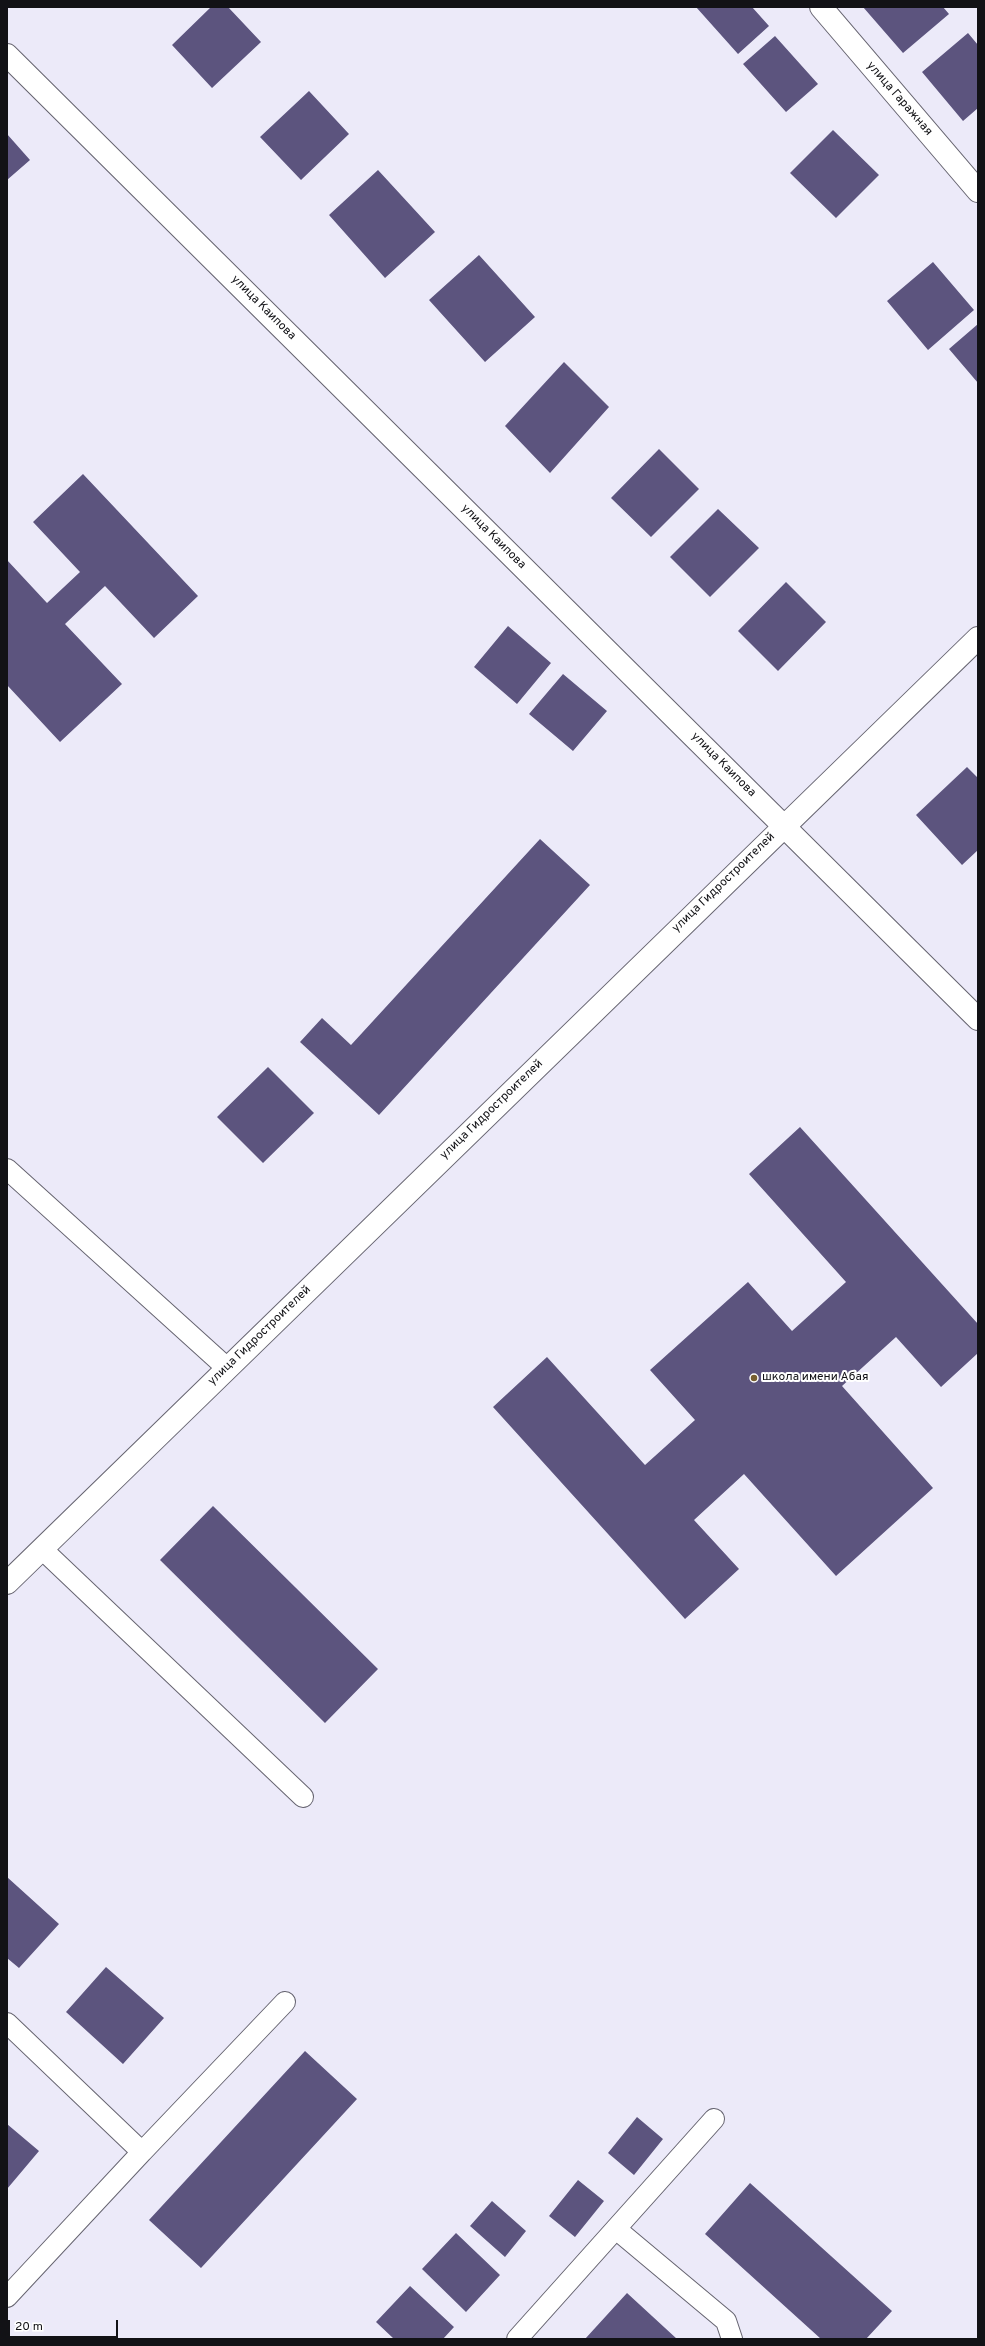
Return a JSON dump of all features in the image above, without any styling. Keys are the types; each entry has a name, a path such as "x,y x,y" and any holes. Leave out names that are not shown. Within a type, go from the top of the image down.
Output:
{"street":[{"name":"улица Гаражная","path":"821,7 978,191"},
{"name":"улица Каипова","path":"7,55 978,1019"},
{"name":"улица Гидростроителей","path":"7,1583 783,825 978,638"}],"lane":[{"path":"7,1169 227,1368"},
{"path":"42,1549 303,1797"},
{"path":"7,2297 285,2002"},
{"path":"7,2023 142,2152"},
{"path":"517,2339 714,2119"},
{"path":"616,2229 726,2321 732,2339"}],"building":[{"path":"211,7 228,7 261,42 212,88 172,45"},
{"path":"696,7 752,7 769,26 738,54"},
{"path":"863,7 943,7 949,14 903,53"},
{"path":"968,33 978,45 978,108 963,121 922,72"},
{"path":"775,36 818,84 786,112 743,64"},
{"path":"309,91 349,134 301,180 260,137"},
{"path":"833,130 879,175 836,218 790,173"},
{"path":"7,134 30,160 7,180"},
{"path":"378,170 435,232 385,278 329,215"},
{"path":"479,255 535,317 485,362 429,300"},
{"path":"933,262 974,310 928,350 887,301"},
{"path":"978,324 978,383 949,349"},
{"path":"564,362 609,407 550,473 505,426"},
{"path":"659,449 699,489 651,537 611,498"},
{"path":"83,474 198,596 154,638 105,586 65,624 122,684 60,742 7,685 7,560 47,603 80,572 33,522"},
{"path":"718,509 759,548 710,597 670,557"},
{"path":"786,582 826,622 778,671 738,631"},
{"path":"508,626 551,663 517,704 474,667"},
{"path":"563,674 607,711 573,751 529,714"},
{"path":"967,767 978,778 978,850 962,865 916,815"},
{"path":"540,839 590,885 379,1115 300,1042 322,1018 351,1045"},
{"path":"268,1067 314,1113 263,1163 217,1117"},
{"name":"школа имени Абая","path":"800,1127 978,1324 978,1353 941,1387 896,1337 842,1386 933,1488 836,1576 744,1474 694,1520 739,1569 685,1619 493,1407 547,1357 645,1465 695,1420 650,1370 748,1282 792,1331 846,1282 749,1174"},
{"path":"213,1506 378,1669 325,1723 160,1560"},
{"path":"7,1877 59,1924 19,1968 7,1958"},
{"path":"106,1967 164,2018 123,2064 66,2012"},
{"path":"305,2051 357,2099 201,2268 149,2220"},
{"path":"637,2117 663,2139 634,2175 608,2153"},
{"path":"7,2124 39,2151 7,2189"},
{"path":"578,2180 604,2201 575,2237 549,2216"},
{"path":"750,2183 892,2311 866,2339 821,2339 705,2234"},
{"path":"492,2201 526,2231 505,2257 470,2226"},
{"path":"456,2233 500,2275 466,2312 422,2269"},
{"path":"410,2286 454,2327 443,2339 394,2339 376,2322"},
{"path":"627,2293 677,2339 585,2339"}],"place":[{"name":"школа имени Абая","path":"754,1378"}]}
